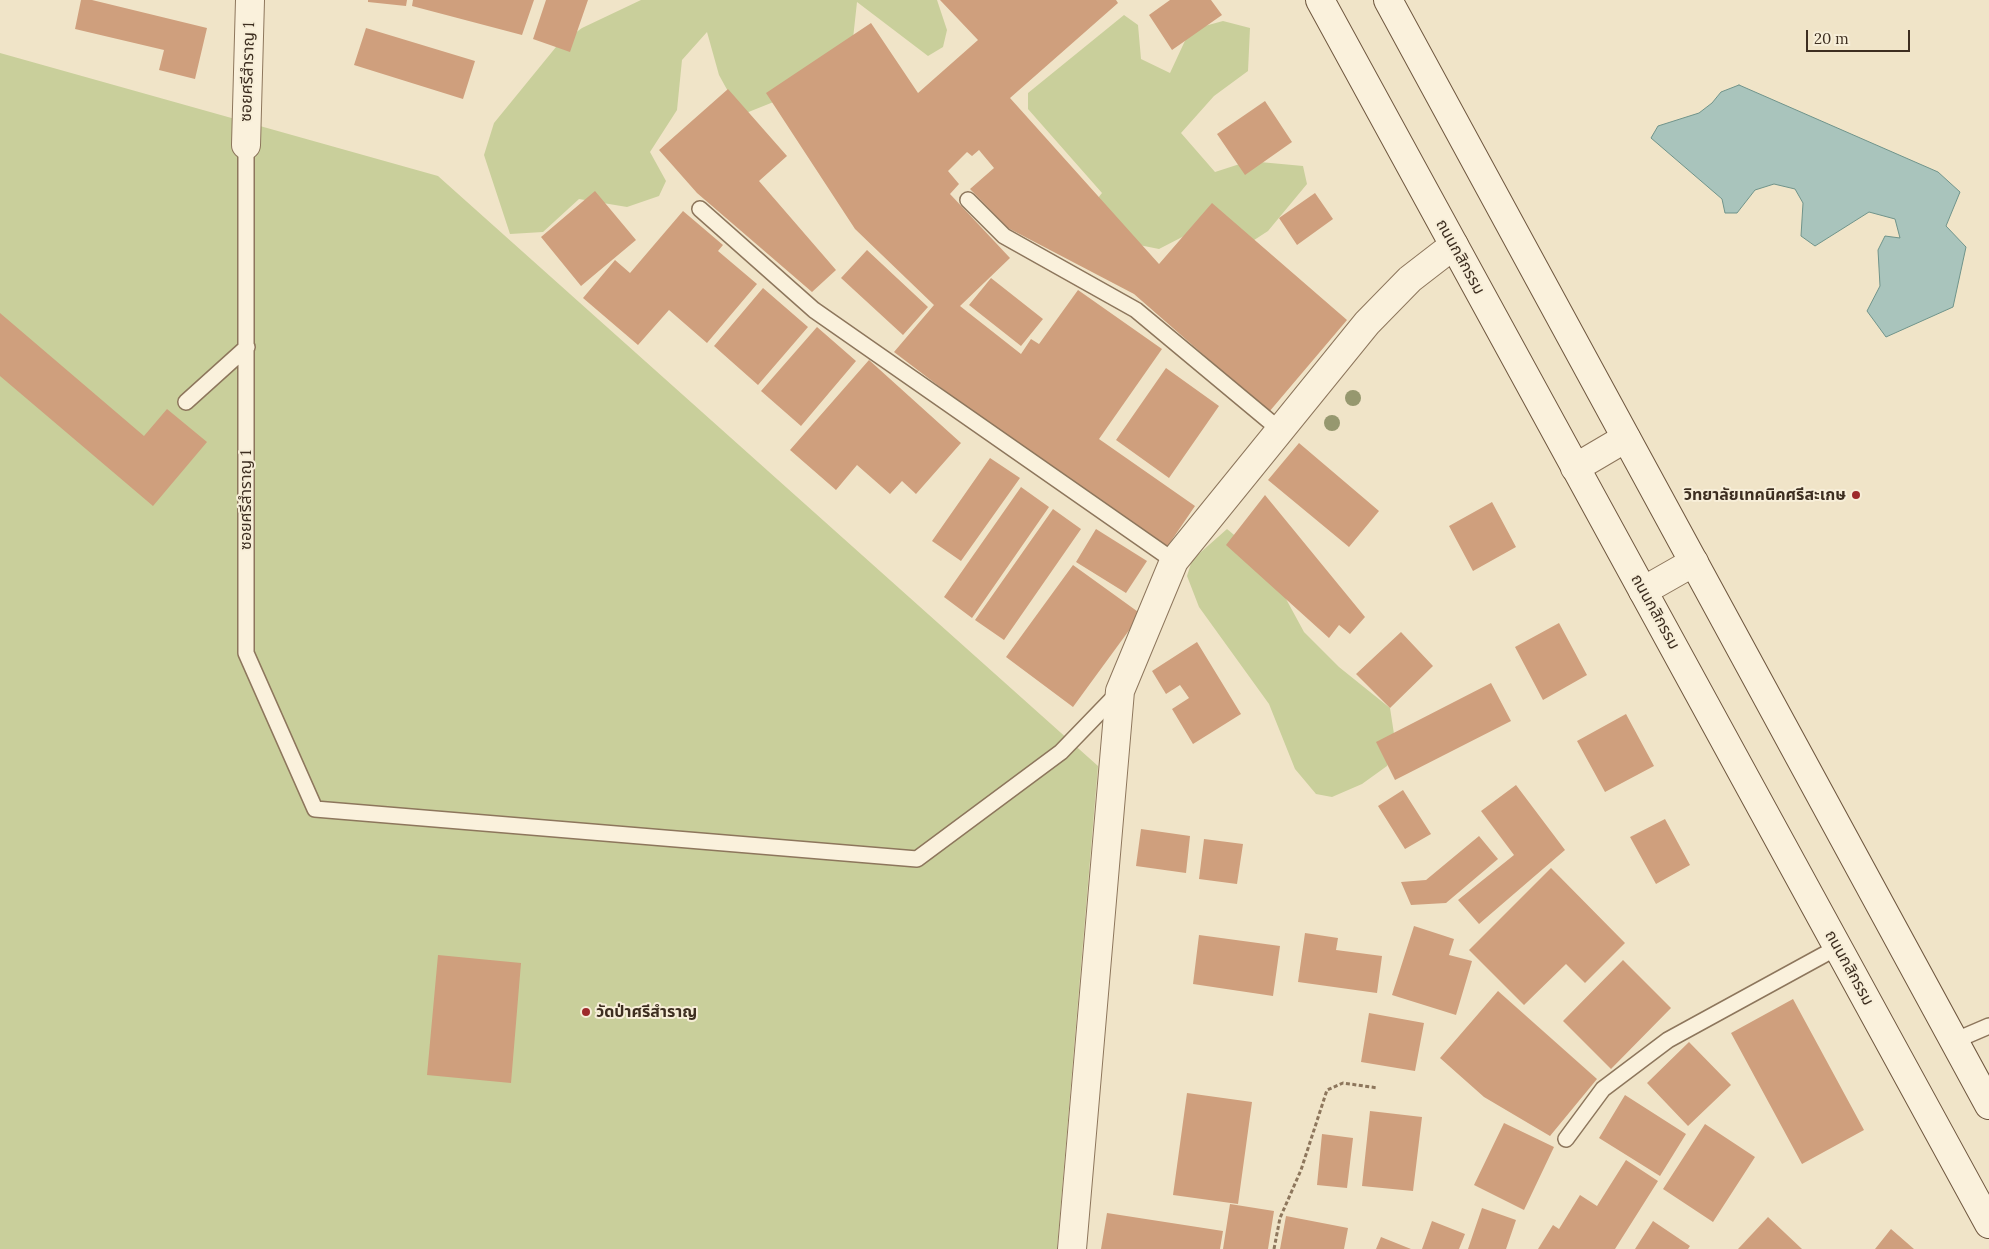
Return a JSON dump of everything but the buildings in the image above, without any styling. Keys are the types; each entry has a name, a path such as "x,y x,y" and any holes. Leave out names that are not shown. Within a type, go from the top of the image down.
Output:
{"main road":[{"name":"ซอยศรีสำราญ 1","path":"246,145 250,0"},
{"name":"ถนนกสิกรรม","path":"1320,0 1989,1224"},
{"path":"1388,0 1989,1106"},
{"path":"1072,1249 1120,691 1174,561 1367,323 1410,279 1454,245"},
{"path":"1575,468 1626,438"},
{"path":"1643,591 1694,562"}],"lane":[{"name":"ซอยศรีสำราญ 1","path":"246,145 246,653 315,809 918,859 1061,752 1120,691"},
{"path":"968,200 1004,236 1136,310 1280,430"},
{"path":"700,209 814,310 1174,561"},
{"path":"186,402 246,346"},
{"path":"1566,1139 1604,1089 1668,1040 1838,947"},
{"path":"1954,1041 1989,1026"}],"path":[{"path":"1274,1249 1280,1218 1301,1170 1327,1090 1342,1083 1378,1088"}],"green space":[{"path":"641,0 937,0 947,30 943,47 928,56 857,2 851,57 806,89 741,115 719,75 707,32 682,60 677,110 650,152 666,181 659,196 627,207 579,199 543,232 510,234 484,155 494,123 556,47 582,28"},
{"path":"1124,15 1138,25 1141,59 1170,73 1190,30 1223,21 1250,28 1248,71 1214,96 1181,133 1215,172 1249,161 1303,166 1307,184 1268,231 1245,246 1219,218 1159,249 1114,240 1086,213 1102,193 1028,109 1028,93"},
{"path":"0,53 438,176 1098,766 1057,1249 0,1249"},
{"path":"1227,529 1252,550 1273,575 1304,632 1339,667 1390,708 1394,734 1393,751 1387,766 1362,784 1332,797 1316,794 1295,769 1269,704 1199,607 1187,576 1192,560"}],"water":[{"path":"1739,85 1938,172 1960,192 1946,226 1966,247 1953,307 1886,337 1867,311 1880,286 1878,250 1885,236 1900,238 1895,219 1869,212 1815,246 1801,236 1803,203 1795,189 1774,184 1755,190 1737,213 1725,213 1722,199 1651,138 1658,126 1699,113 1712,103 1721,92"}],"place":[{"name":"วิทยาลัยเทคนิคศรีสะเกษ","path":"1856,495"},
{"name":"วัดป่าศรีสำราญ","path":"586,1012"}]}
